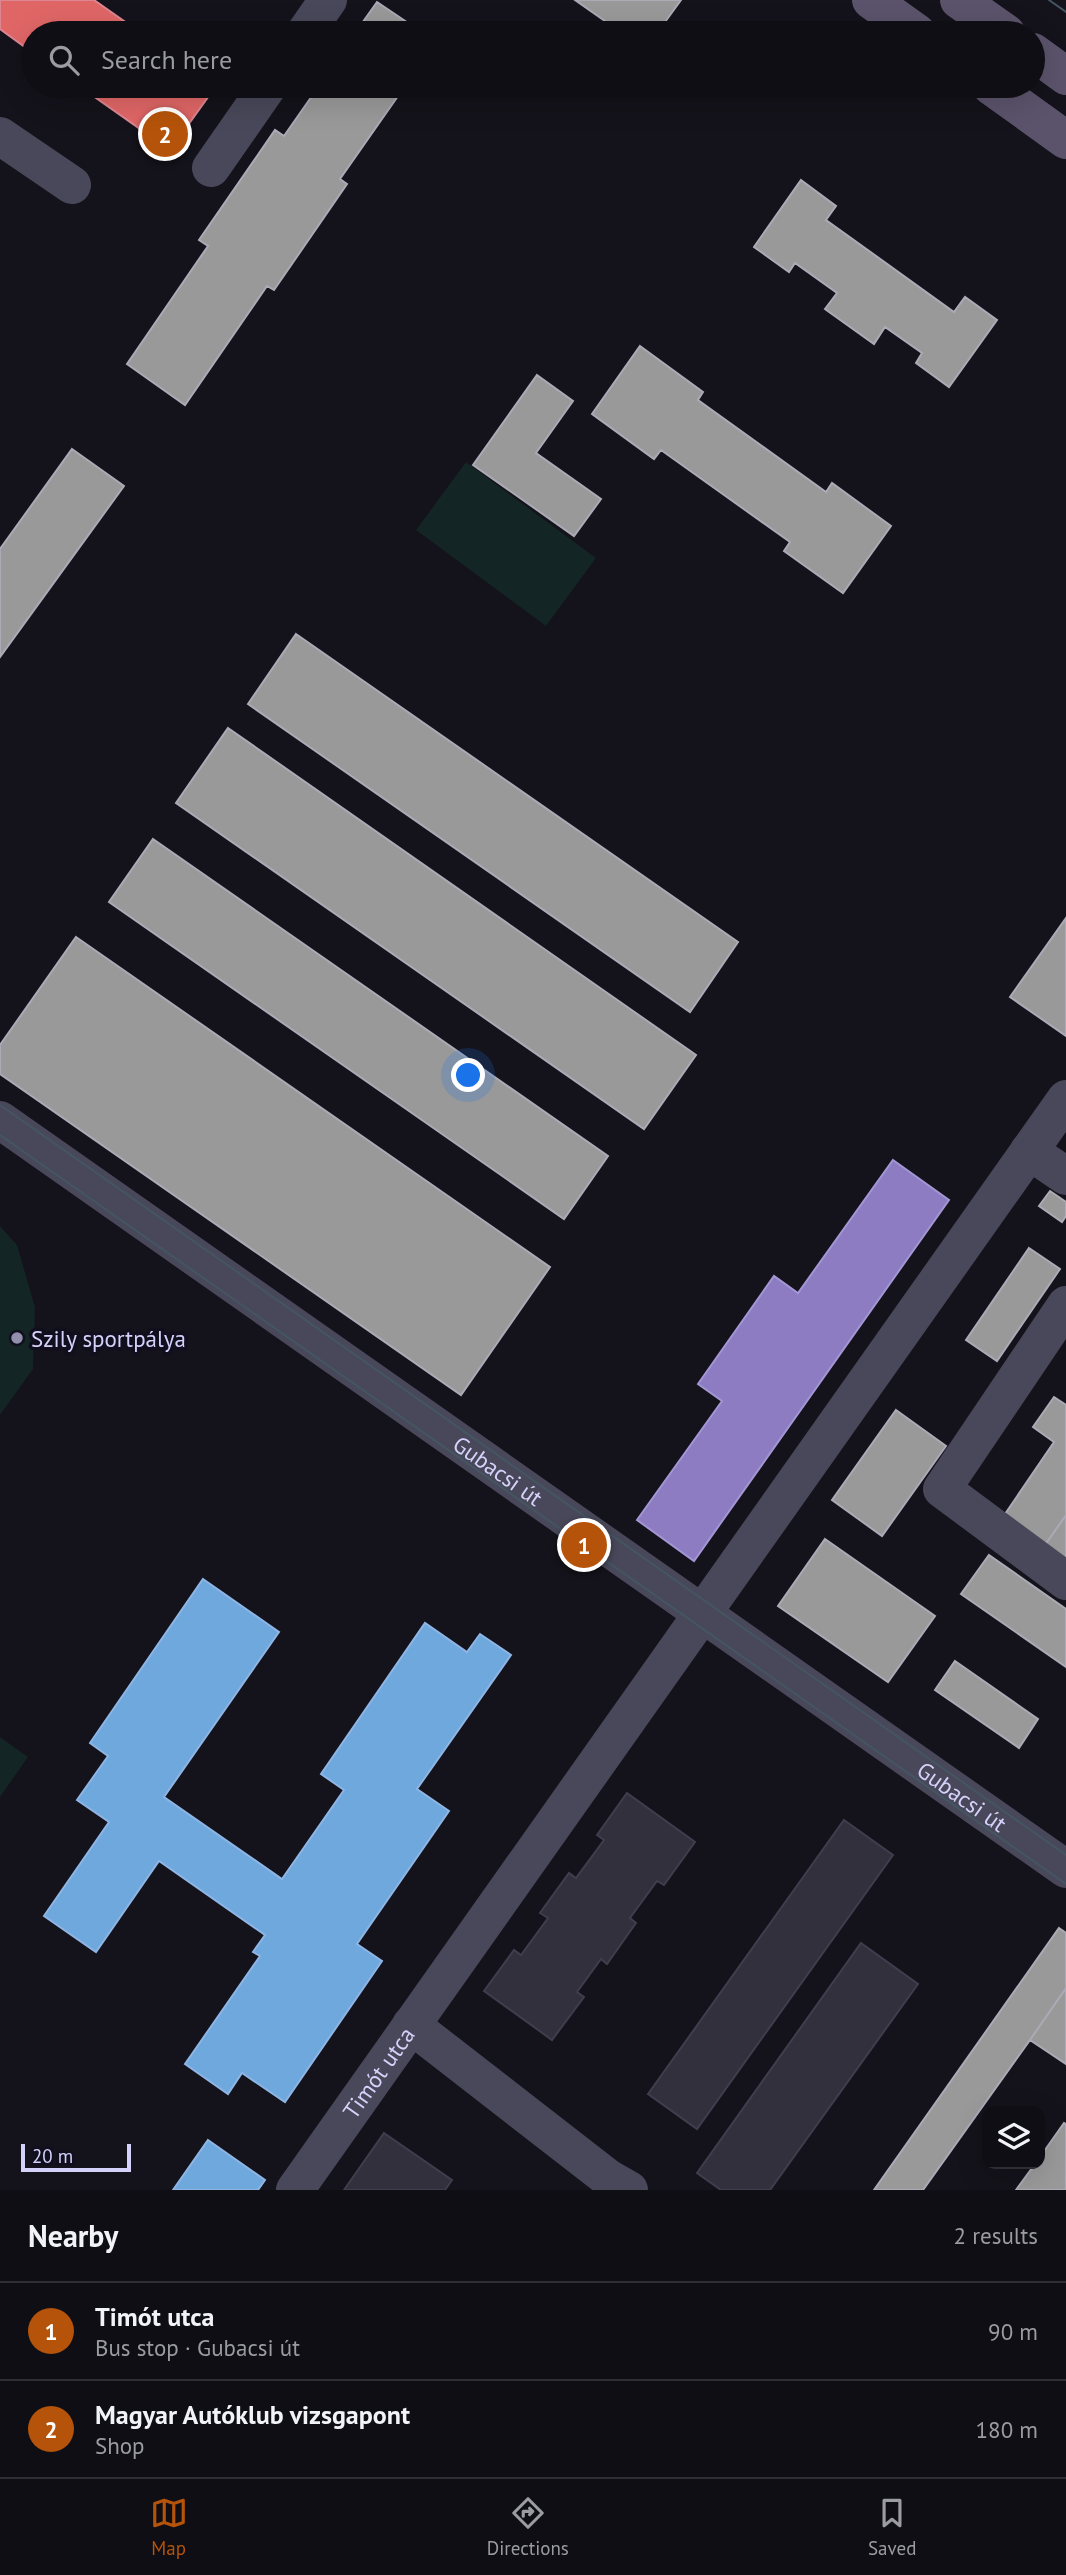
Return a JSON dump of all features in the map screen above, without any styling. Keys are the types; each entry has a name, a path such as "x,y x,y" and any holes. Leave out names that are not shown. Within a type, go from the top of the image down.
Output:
{"main road":[{"path":"871,0 900,21"},
{"path":"959,0 989,21"},
{"path":"1045,61 1066,76"},
{"path":"1007,98 1066,140"}],"street":[{"path":"313,21 328,0"},
{"path":"211,168 260,98"},
{"path":"0,136 72,185"},
{"name":"Timót utca","path":"295,2190 1066,1099"},
{"name":"Gubacsi út","path":"0,1120 1066,1869"},
{"path":"1029,1151 1066,1177"},
{"path":"1066,1305 942,1489 1066,1581"},
{"path":"411,2025 608,2178 629,2190"}],"shaded area":[{"path":"466,462 596,558 546,626 416,530"},
{"name":"Szily sportpálya","path":"0,1226 17,1245 35,1307 33,1369 0,1415"},
{"path":"0,1737 28,1757 0,1797"}],"building: Shops":[{"path":"0,0 94,0 124,21 21,21 21,44 0,29"},
{"path":"96,98 207,98 170,150"}],"building: Offices":[{"path":"893,1160 949,1200 694,1561 637,1520 722,1401 698,1384 774,1276 798,1293"}],"building: Schools":[{"path":"203,1579 279,1632 164,1797 282,1879 344,1790 321,1774 425,1623 467,1652 480,1634 511,1655 417,1789 449,1811 357,1944 382,1961 285,2102 242,2073 228,2094 185,2064 260,1956 253,1952 265,1935 159,1861 96,1952 44,1916 109,1822 77,1800 108,1756 90,1743"},
{"path":"208,2140 265,2180 258,2190 173,2190"}],"building: Industry":[{"path":"575,0 681,0 666,21 605,21"},
{"path":"377,2 405,21 364,21"},
{"path":"311,98 397,98 340,179 347,184 274,290 267,286 185,405 127,364 208,246 199,240 275,130 284,136"},
{"path":"801,180 836,206 826,220 954,312 965,297 997,320 949,387 916,363 922,353 885,327 874,344 825,309 837,293 795,263 789,272 754,247"},
{"path":"640,346 703,392 698,400 826,492 832,483 891,526 843,593 784,551 790,542 661,450 654,459 592,414"},
{"path":"537,375 573,401 536,453 601,499 574,536 473,465"},
{"path":"72,449 124,486 0,657 0,549"},
{"path":"296,634 738,942 690,1012 248,704"},
{"path":"228,728 696,1055 644,1129 176,803"},
{"path":"153,839 608,1156 564,1219 109,902"},
{"path":"1066,918 1066,1036 1010,997"},
{"path":"76,937 550,1267 461,1395 0,1074 0,1045"},
{"path":"1050,1191 1066,1202 1066,1216 1062,1222 1039,1206"},
{"path":"1029,1248 1060,1269 997,1361 966,1340"},
{"path":"1054,1397 1066,1405 1066,1515 1045,1545 1003,1517 1054,1442 1033,1427"},
{"path":"896,1410 946,1446 882,1536 832,1500"},
{"path":"1066,1515 1066,1560 1045,1545"},
{"path":"825,1539 935,1616 888,1682 778,1606"},
{"path":"989,1555 1066,1609 1066,1667 961,1594"},
{"path":"955,1661 1038,1719 1019,1748 935,1690"},
{"path":"1059,1928 1066,1933 1066,1988 923,2190 874,2190"},
{"path":"1066,1988 1066,2064 1030,2040"},
{"path":"1064,2123 1066,2124 1066,2190 1016,2190 1031,2169 1045,2169 1045,2150"}],"building: Other":[{"path":"627,1793 695,1842 664,1885 657,1881 630,1918 636,1923 607,1964 601,1959 577,1992 584,1997 552,2040 484,1991 514,1950 521,1955 548,1918 540,1913 569,1873 576,1878 604,1840 597,1835"},
{"path":"844,1820 893,1855 697,2129 648,2094"},
{"path":"861,1943 918,1984 770,2190 721,2190 697,2173"},
{"path":"384,2133 452,2180 445,2190 344,2190"}],"tram line":[{"path":"1049,0 1066,12"},
{"path":"0,1105 1066,1855"},
{"path":"0,1135 1066,1884"}],"place":[{"name":"Magyar Autóklub vizsgapont","path":"165,134"},
{"name":"Szily sportpálya","path":"17,1338"},
{"name":"Timót utca","path":"584,1545"}]}
